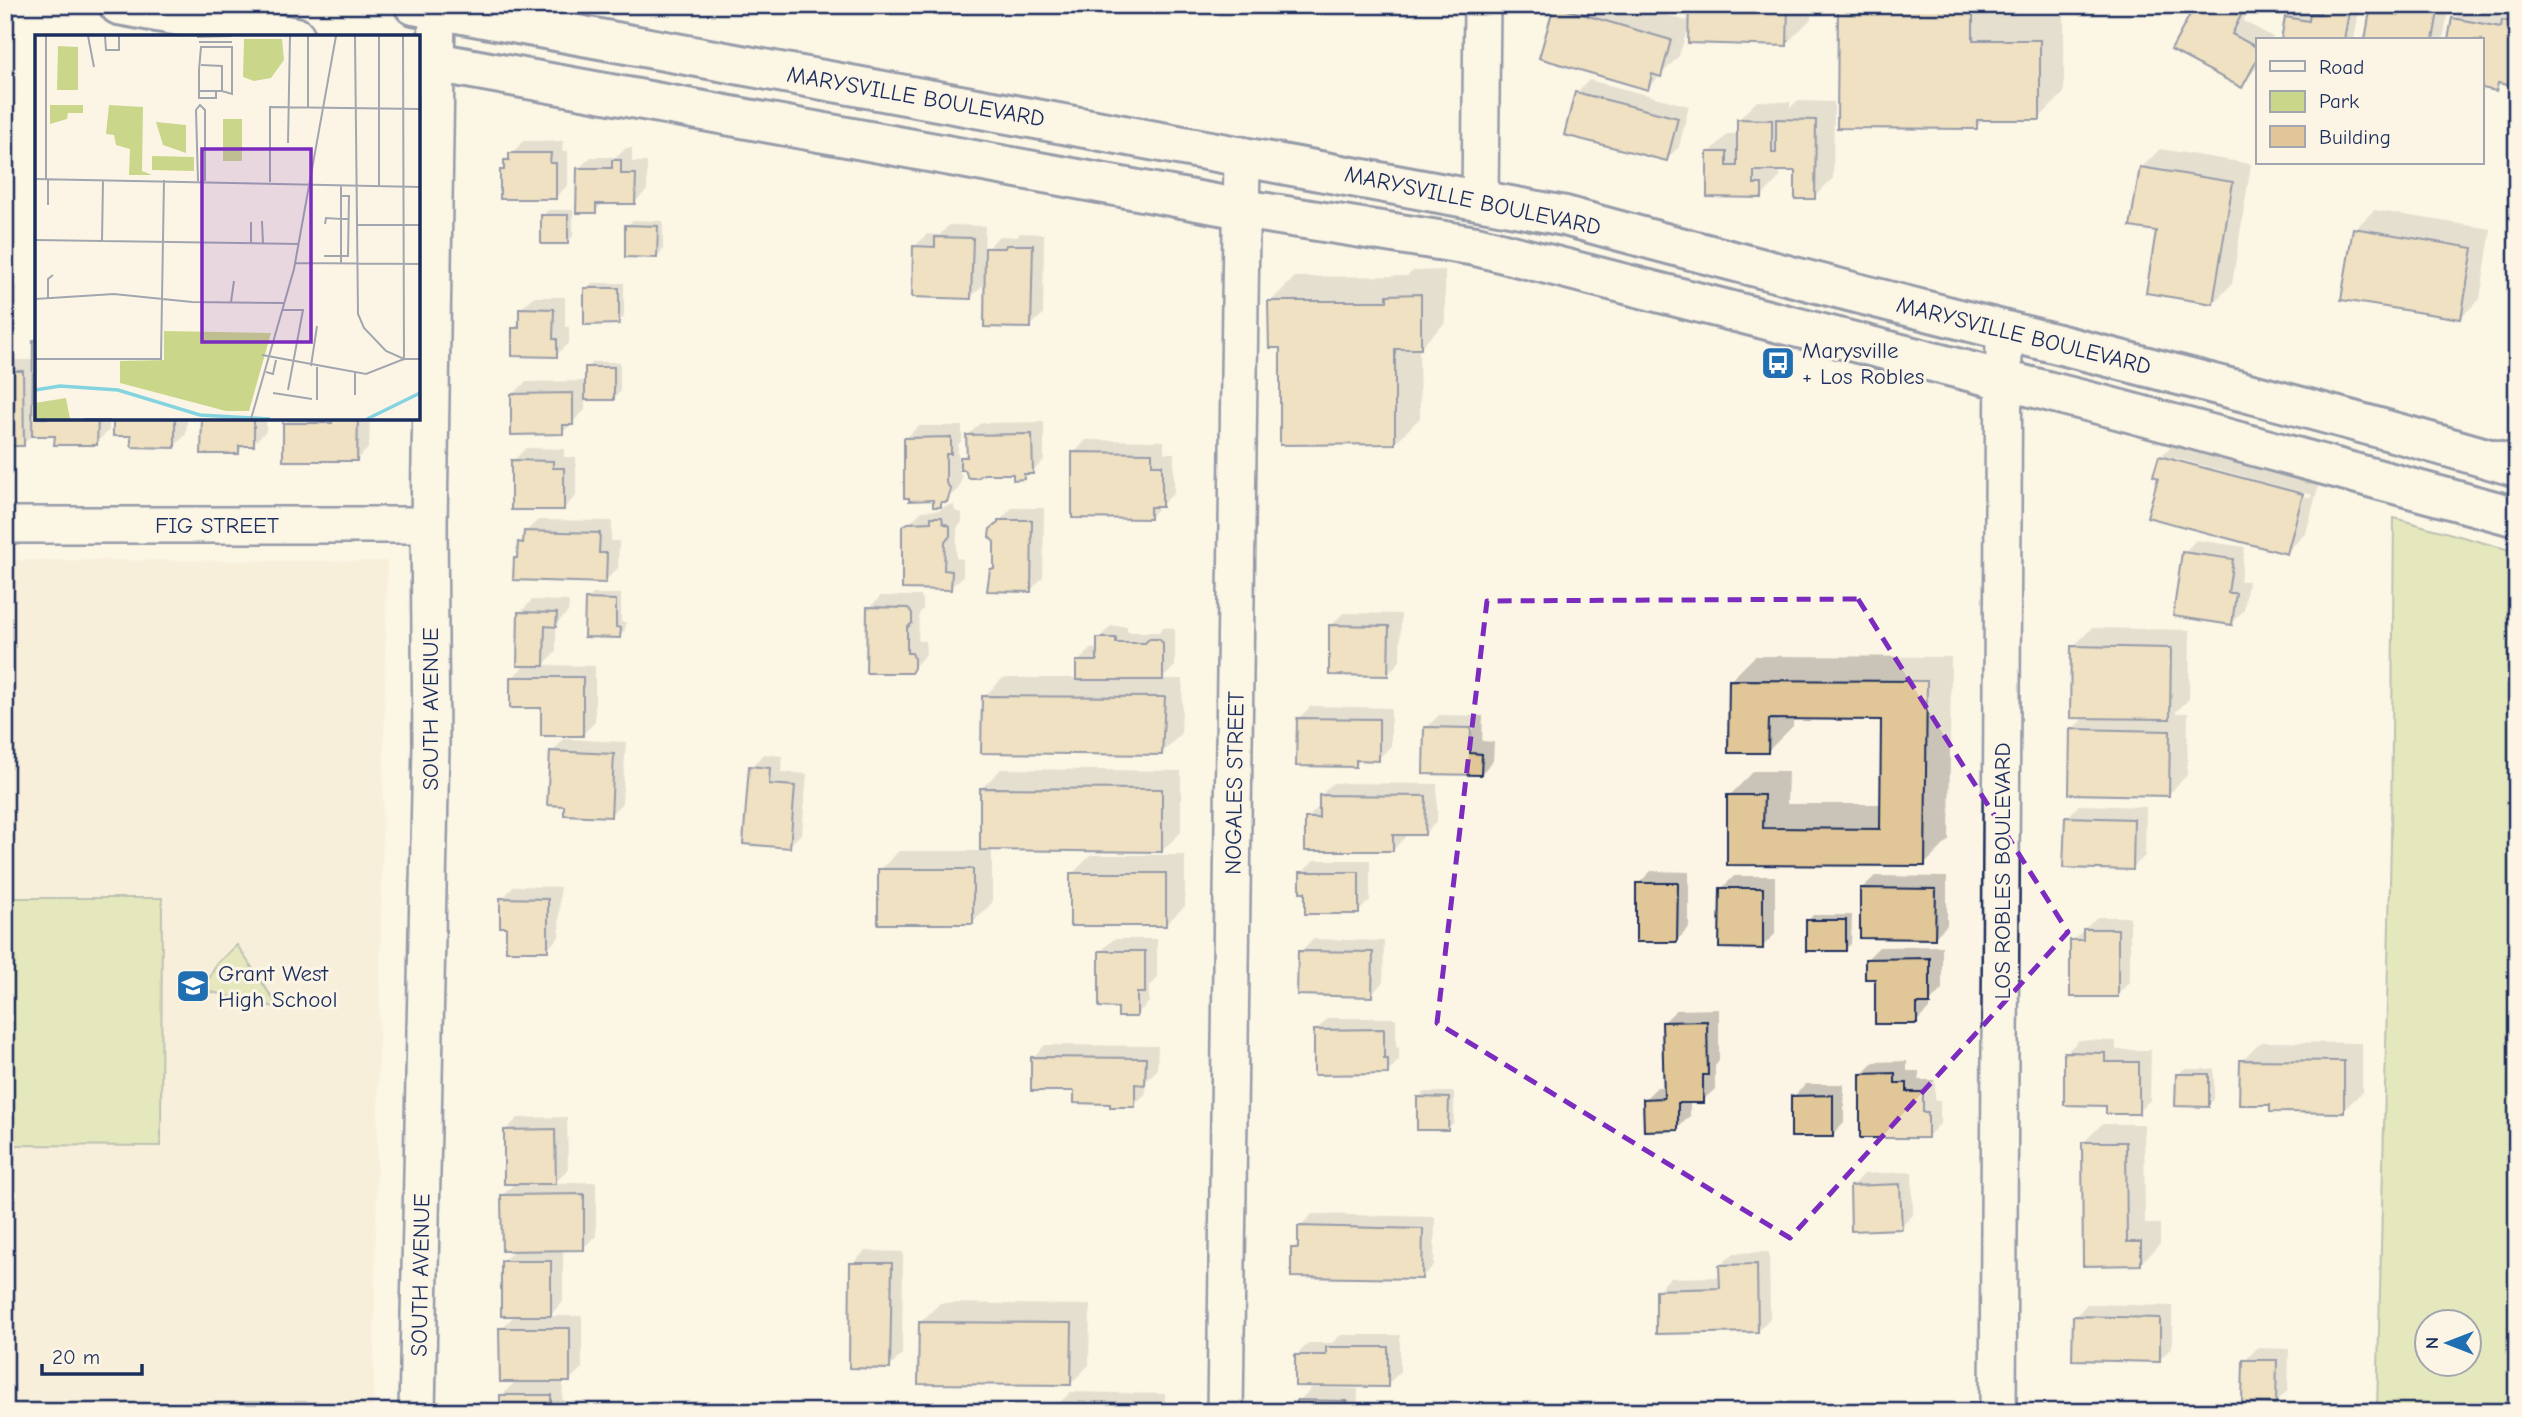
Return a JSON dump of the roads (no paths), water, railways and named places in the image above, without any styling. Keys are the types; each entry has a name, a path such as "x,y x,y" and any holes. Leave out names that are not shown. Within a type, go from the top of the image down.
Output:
{"main road":[{"path":"120,5 284,35"},
{"name":"MARYSVILLE BOULEVARD","path":"429,7 1566,216 1705,255 2380,427 2517,467"},
{"name":"MARYSVILLE BOULEVARD","path":"427,61 1242,209 1476,246 2004,381 2517,517"},
{"path":"703,110 725,96 804,104 836,101 856,85 873,105 930,126 965,135 977,142 997,164"},
{"path":"1476,246 1480,199"}],"street":[{"path":"1480,199 1482,5"},
{"name":"SOUTH AVENUE","path":"417,1412 431,758 427,61 429,7"},
{"name":"NOGALES STREET","path":"1225,1412 1242,155"},
{"name":"LOS ROBLES BOULEVARD","path":"1998,1412 2004,330"},
{"name":"FIG STREET","path":"5,525 429,525"}],"place":[{"name":"Marysville + Los Robles","path":"1778,363"},
{"name":"Grant West High School","path":"193,986"}]}
